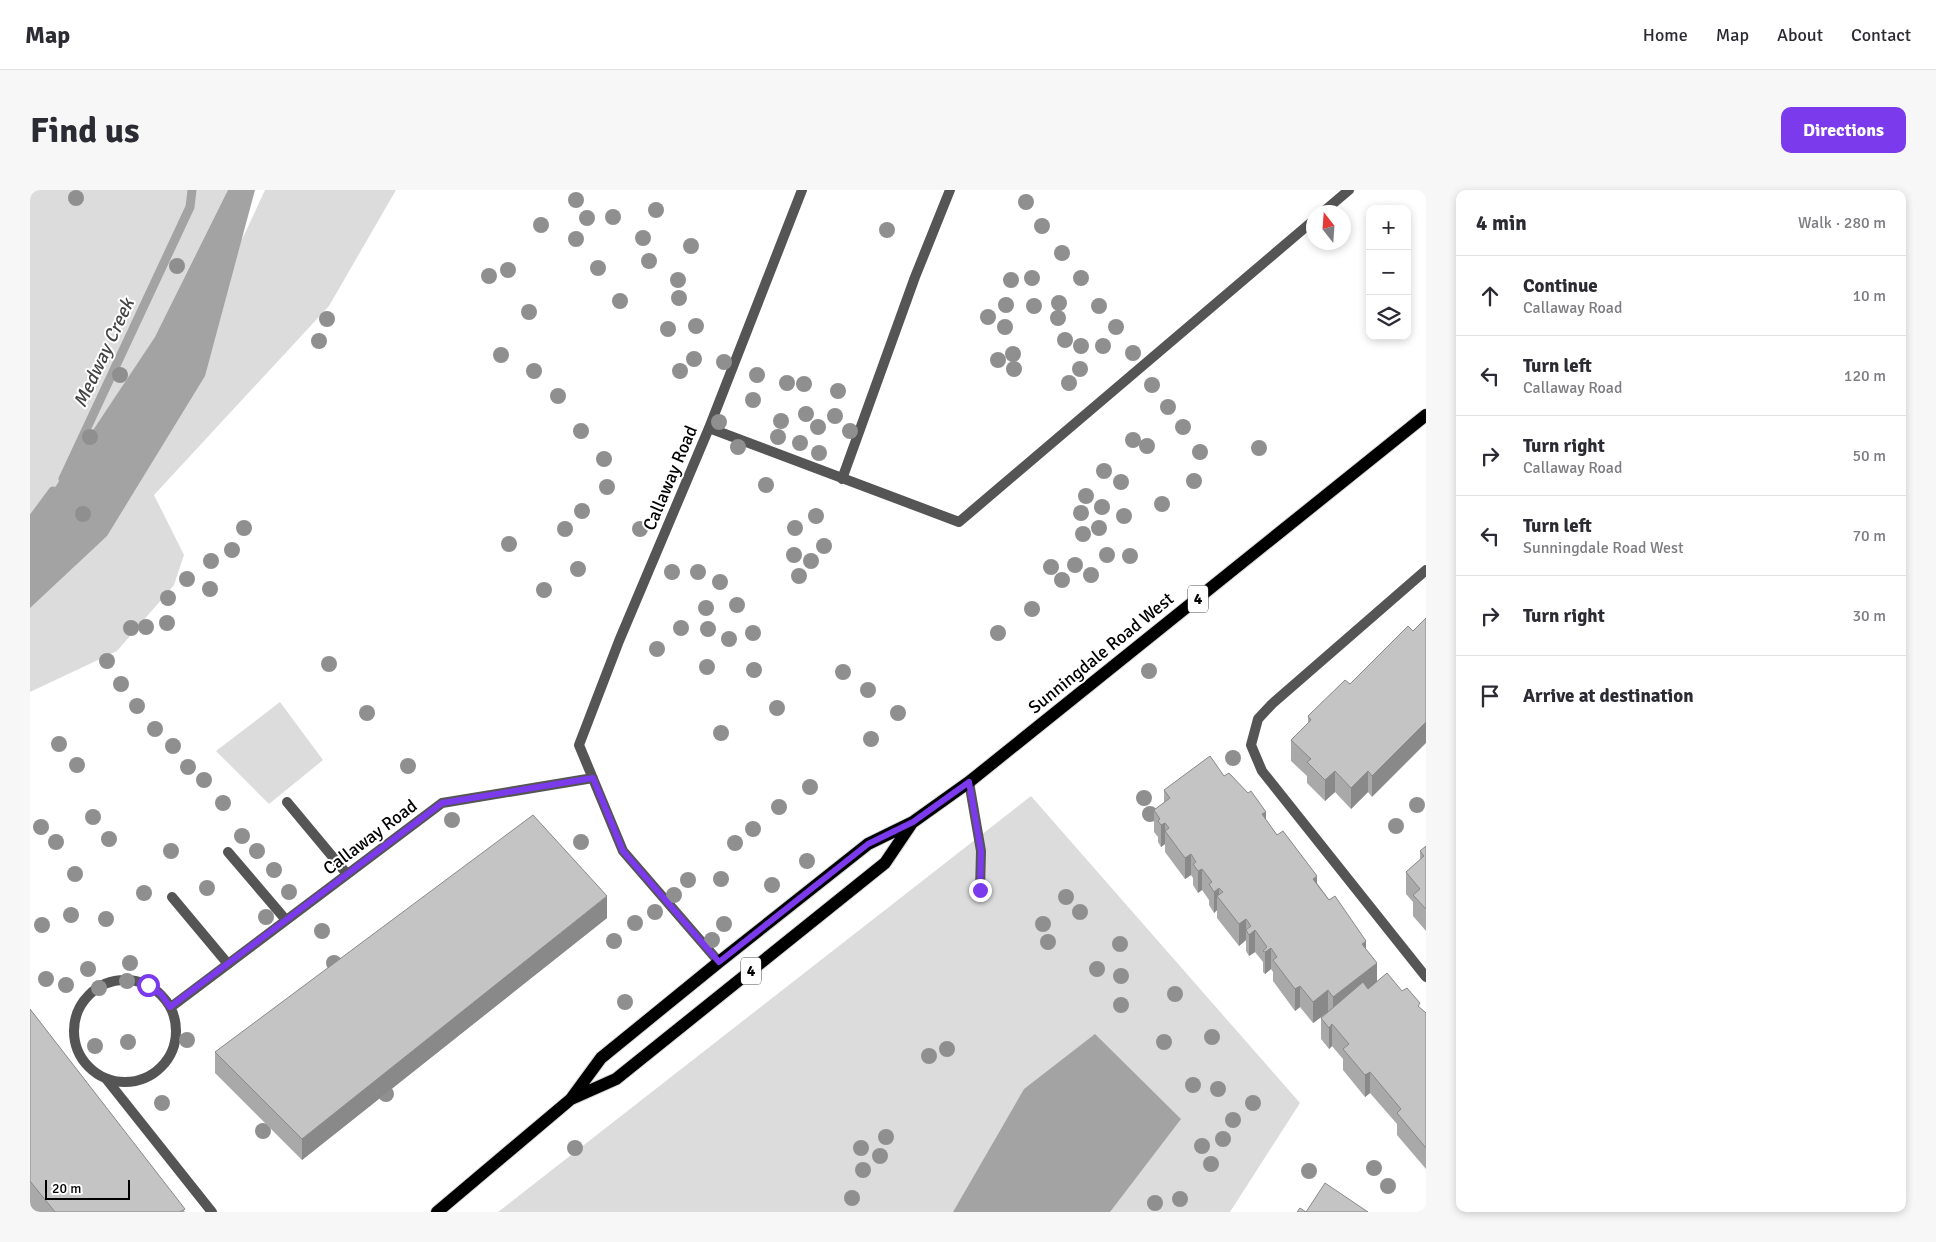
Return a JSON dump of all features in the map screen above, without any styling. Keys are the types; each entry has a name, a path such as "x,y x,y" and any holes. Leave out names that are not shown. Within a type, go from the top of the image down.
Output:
{"main road":[{"name":"Sunningdale Road West","path":"437,1212 571,1099 601,1058 719,962 868,844 913,822 969,782 1426,415"},
{"name":"Sunningdale Road West","path":"571,1099 616,1079 885,863 913,822"}],"street":[{"name":"Callaway Road","path":"719,962 623,851 579,745 619,641 709,428 802,190"},
{"path":"842,480 915,277 950,190"},
{"path":"1331,205 1349,190"},
{"path":"709,428 842,480 959,522 1306,227"},
{"path":"1426,570 1272,704 1258,719 1251,745 1262,771 1426,977"},
{"name":"Callaway Road","path":"170,1007 442,803 593,778"},
{"path":"969,782 981,851 980,890"},
{"path":"288,802 347,874"},
{"path":"228,852 286,920"},
{"path":"172,897 228,964"},
{"path":"107,1080 125,1083 142,1080 158,1071 169,1058 176,1042 176,1024 170,1007 161,994 148,985 133,980 117,981 102,986 88,995 79,1008 74,1023 75,1041 81,1058 92,1071 107,1080 212,1212"}],"shaded area":[{"path":"30,190 253,190 30,567"},
{"path":"228,190 255,190 205,376 107,536 30,608 30,525 155,337"},
{"path":"265,190 396,190 329,306 154,495 184,555 174,585 117,651 30,692 30,583 160,402"},
{"path":"280,702 323,760 269,804 216,751"},
{"path":"1031,796 1300,1103 1230,1212 498,1212"},
{"path":"1095,1034 1181,1119 1110,1212 953,1212 1024,1089"}],"building":[{"path":"1426,618 1426,722 1372,776 1368,771 1351,788 1335,771 1325,780 1307,762 1311,759 1291,740 1311,720 1308,716 1345,680 1350,684 1408,626 1413,631"},
{"path":"1210,756 1224,776 1229,773 1248,793 1251,791 1266,812 1262,814 1277,835 1283,831 1317,876 1313,879 1329,900 1335,896 1366,941 1362,944 1377,963 1333,997 1328,990 1313,1002 1300,986 1295,989 1273,960 1277,957 1271,948 1265,952 1263,951 1267,947 1255,930 1249,935 1246,930 1251,926 1246,919 1239,924 1217,896 1223,892 1219,888 1214,892 1209,884 1212,882 1202,869 1198,871 1193,864 1196,862 1191,854 1185,858 1165,831 1169,828 1165,823 1161,825 1158,821 1160,819 1154,810 1170,798 1164,790"},
{"path":"533,815 607,896 302,1139 215,1052"},
{"path":"1426,846 1426,909 1413,895 1420,889 1406,872 1424,856 1420,851"},
{"path":"1387,973 1402,991 1407,988 1420,1003 1418,1006 1426,1013 1426,1148 1397,1113 1401,1109 1370,1072 1365,1075 1343,1049 1349,1044 1332,1024 1329,1028 1321,1018 1363,982 1368,989"},
{"path":"30,1009 185,1209 180,1212 55,1212 30,1181"},
{"path":"1325,1183 1368,1212 1306,1212"},
{"path":"1300,1208 1306,1212 1297,1212"}],"waterway":[{"name":"Medway Creek","path":"63,479 190,207 192,190"},
{"name":"Medway Creek","path":"30,522 53,491"}],"route":[{"path":"148,985 161,994 170,1007 442,803 593,778 623,851 719,962 868,844 913,822 969,782 981,851 980,890"}]}
